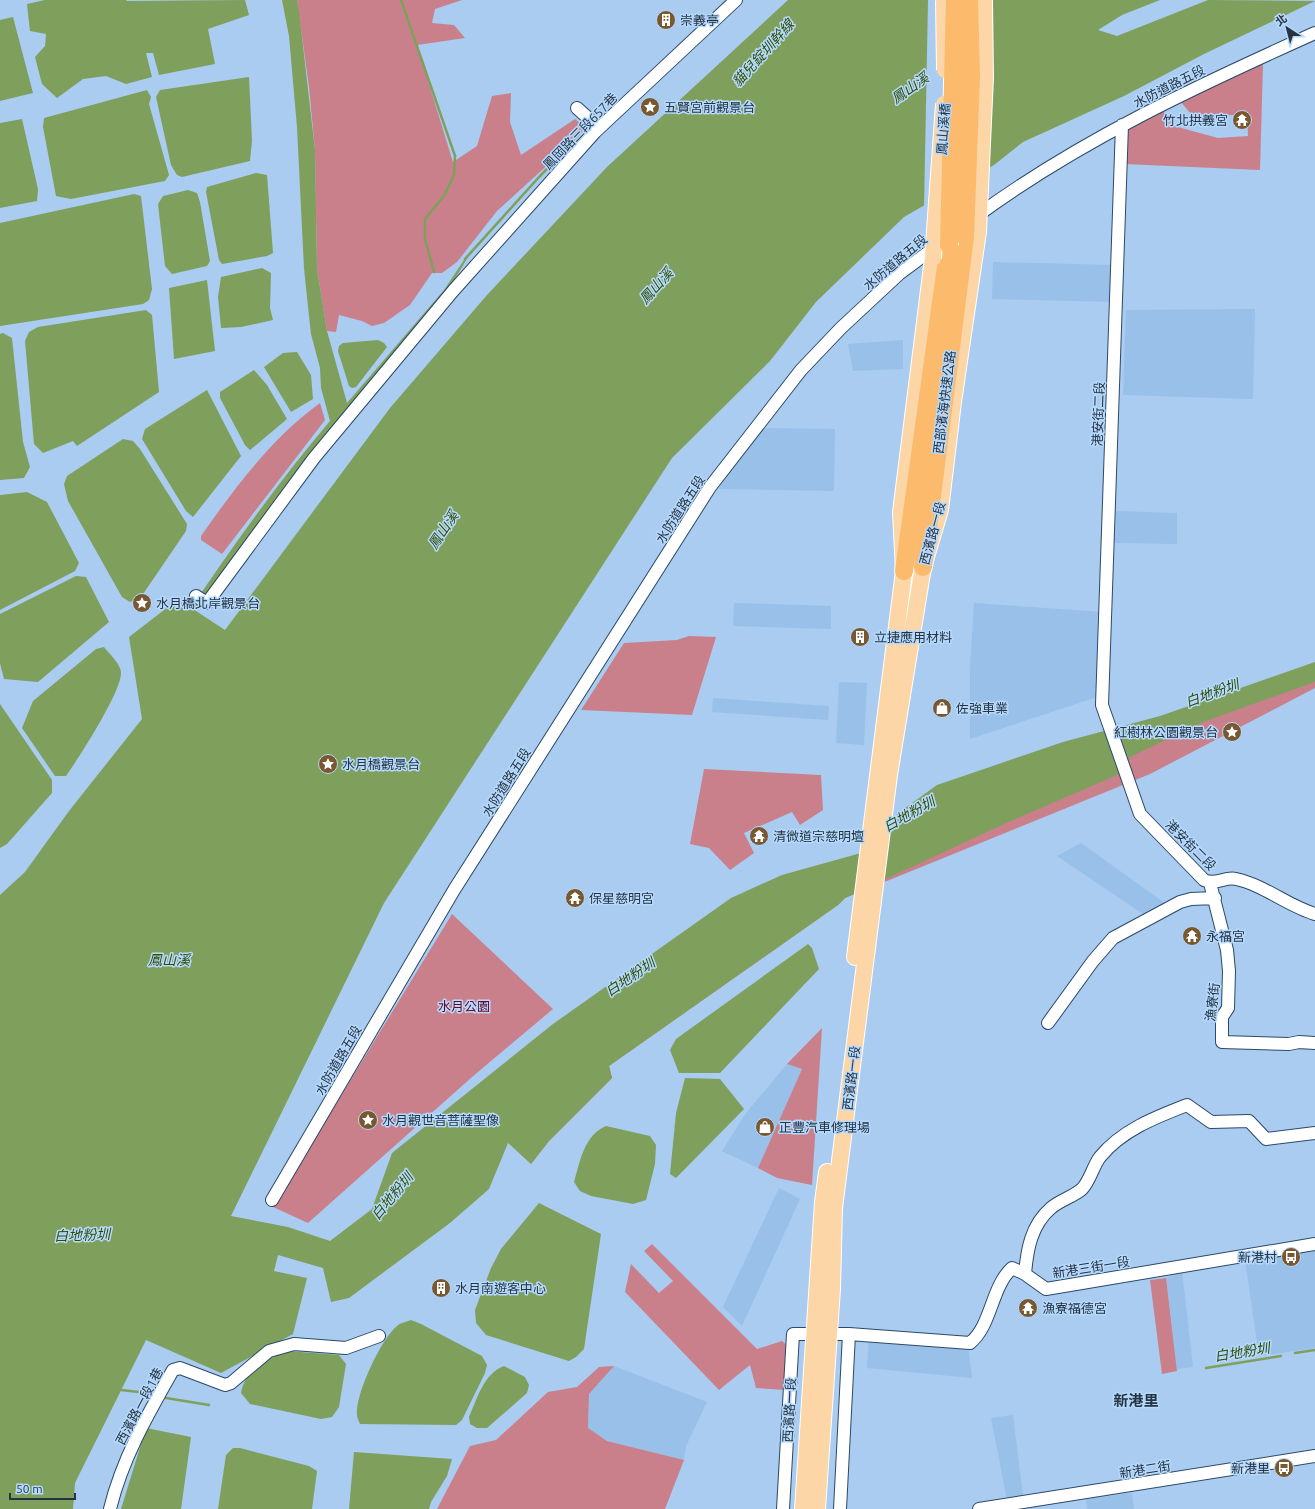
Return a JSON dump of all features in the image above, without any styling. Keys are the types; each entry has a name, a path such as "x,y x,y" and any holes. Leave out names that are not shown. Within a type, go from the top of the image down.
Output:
{"highway":[{"name":"鳳山溪橋","path":"955,0 964,238"},
{"name":"鳳山溪橋","path":"964,238 971,77 969,0"},
{"name":"西部濱海快速公路","path":"923,567 964,238"},
{"name":"西部濱海快速公路","path":"904,571 964,238"}],"main road":[{"name":"鳳山溪橋","path":"933,258 945,91 944,0"},
{"path":"964,238 985,77 984,0"},
{"name":"西濱路一段","path":"803,1509 822,1334 832,1289 834,1208 875,894 877,833 874,797 904,571 901,512 933,258"},
{"name":"西濱路一段","path":"817,1509 822,1334 823,1202 861,912 889,775 923,567"}],"street":[{"name":"鳳岡路三段657巷","path":"196,596 207,603 314,458 595,124 736,0"},
{"name":"水防道路五段","path":"272,1200 454,890 612,639 710,487 801,370 841,328 899,274 993,204 1054,165 1122,125 1220,76 1315,33"},
{"path":"577,108 595,124"},
{"name":"港安街二段","path":"1122,125 1102,705 1140,814 1204,880 1210,883 1234,878 1248,882 1315,914"},
{"name":"漁寮街","path":"1210,883 1227,950 1229,971 1228,1008 1222,1017 1222,1042 1289,1044 1299,1042 1315,1043"},
{"path":"1048,1023 1093,961 1113,938 1180,902 1191,899 1215,898"},
{"path":"1025,1274 1027,1254 1032,1236 1039,1221 1051,1208 1083,1188 1100,1158 1115,1142 1152,1118 1188,1104 1211,1122 1249,1121 1266,1139 1315,1133"},
{"name":"新港三街一段","path":"849,1334 970,1343 978,1337 1005,1274 1012,1268 1025,1274 1046,1289 1315,1244"},
{"name":"西濱路一段","path":"783,1509 794,1334 849,1334"},
{"path":"840,1509 849,1334"},
{"name":"西濱路一段1巷","path":"110,1509 116,1484 142,1426 173,1370 180,1368 225,1385 231,1383 269,1351 294,1344 346,1348 379,1336"},
{"name":"新港二街","path":"979,1509 1315,1456"}],"shaded area":[{"path":"993,262 1113,265 1112,302 992,299"},
{"path":"1255,309 1253,399 1123,395 1126,310"},
{"path":"903,340 903,369 853,371 848,344"},
{"path":"761,428 835,429 834,491 719,489 733,460"},
{"path":"1116,511 1177,513 1177,544 1115,543"},
{"path":"734,603 831,606 831,629 733,626"},
{"path":"974,603 1103,612 1097,697 970,739 970,666"},
{"path":"839,682 867,683 864,745 836,743"},
{"path":"713,698 829,706 828,720 712,712"},
{"path":"1081,843 1166,904 1143,914 1057,856"},
{"path":"787,1064 802,1069 758,1168 722,1151 746,1113"},
{"path":"779,1188 800,1199 742,1326 723,1307"},
{"path":"1315,1250 1315,1348 1259,1356 1245,1260"},
{"path":"1182,1271 1193,1367 1177,1369 1166,1278"},
{"path":"869,1339 968,1346 972,1378 867,1368"},
{"path":"614,1366 707,1402 686,1446 684,1460 607,1441 588,1428 589,1394"},
{"path":"1013,1415 1023,1496 1007,1500 991,1418"},
{"path":"1132,1493 1134,1509 1087,1509 1086,1499"}],"green space":[{"path":"297,0 462,0 435,9 432,23 454,25 465,38 417,45 453,162 477,146 492,96 511,93 510,122 521,155 575,119 587,129 497,211 457,262 442,273 432,273 410,305 384,323 372,326 362,321 339,315 336,332 327,331 317,269 315,150 309,87"},
{"path":"1263,64 1260,170 1124,164 1123,146 1113,133 1162,109 1174,126 1218,138 1248,136 1247,114 1217,116 1191,114 1180,101"},
{"path":"320,403 325,420 222,554 201,540 201,536 214,517 255,464 286,432"},
{"path":"689,636 716,637 692,715 581,710 624,643 677,640"},
{"path":"1315,679 1315,688 1150,774 845,898 838,905 609,1066 612,1078 549,1141 531,1164 519,1102 934,814"},
{"path":"704,769 821,775 823,810 800,825 792,812 744,833 754,853 730,870 709,848 690,844"},
{"name":"水月公園","path":"452,914 553,1009 472,1077 308,1223 273,1207"},
{"path":"822,1028 812,1185 777,1178 758,1168 802,1069 787,1064"},
{"path":"652,1244 757,1349 782,1341 789,1347 785,1390 756,1388 750,1365 719,1390 625,1292 631,1264 659,1293 673,1281 644,1251"},
{"path":"1166,1278 1177,1371 1162,1374 1150,1280"},
{"path":"614,1366 589,1394 588,1428 607,1441 684,1460 665,1509 437,1509 470,1446 496,1440 548,1392 577,1387 599,1367"}],"water":[{"path":"45,0 245,0 249,15 208,29 215,64 159,75 153,53 146,53 152,77 126,84 106,76 83,79 57,98 42,84 35,57 45,46 46,34 30,31 27,4"},
{"name":"鳳山溪","path":"282,0 297,0 299,11 315,150 317,269 327,331 347,403 444,290 466,257 468,257 447,292 349,407 196,611 225,630 390,408 487,295 607,167 788,0 1160,0 1122,15 1098,30 1117,36 1208,0 1315,1 1204,54 1124,96 1023,142 994,165 904,217 816,302 770,361 672,458 384,903 231,1216 288,1227 330,1241 372,1209 392,1153 553,1024 731,898 782,875 861,853 867,844 893,831 897,814 937,785 1063,742 1160,716 1315,662 1315,682 1203,722 1130,757 1117,775 1006,823 845,898 838,905 609,1066 612,1078 549,1141 531,1164 508,1143 489,1189 450,1223 349,1298 331,1302 323,1268 278,1255 274,1271 307,1278 293,1334 221,1373 146,1340 75,1483 73,1509 0,1509 0,895 25,872 69,811 142,719 129,637 177,600 191,608 258,513 293,466 330,421 321,388 320,368 311,334 304,268 297,127 289,36"},
{"path":"13,17 33,93 0,101 0,20"},
{"path":"249,77 252,141 250,161 182,177 177,175 171,165 156,97 160,90"},
{"path":"147,90 151,97 149,104 169,175 165,181 71,199 56,196 43,127 44,118"},
{"path":"22,119 38,189 37,201 0,208 0,123"},
{"path":"256,173 267,175 273,253 267,256 222,264 219,260 206,192 207,187"},
{"path":"188,190 197,193 200,202 210,261 207,266 172,274 165,266 158,204 163,196"},
{"path":"134,194 141,196 152,289 149,300 143,304 0,326 0,223"},
{"path":"262,268 271,273 270,308 273,320 241,327 221,328 218,297 221,277"},
{"path":"207,280 215,351 174,359 169,288"},
{"path":"146,310 152,315 159,392 77,446 73,441 43,453 34,444 25,341 29,332 38,327"},
{"path":"3,333 12,338 23,442 30,467 24,478 0,480 0,334"},
{"path":"378,340 384,343 387,347 356,387 352,388 349,386 338,351 339,346 343,343"},
{"path":"297,352 311,375 313,399 291,412 264,367 283,353"},
{"path":"254,370 267,385 287,419 250,450 245,445 220,398 220,392"},
{"path":"207,390 241,456 193,517 186,511 142,439 145,429"},
{"path":"123,439 133,441 140,449 187,524 186,531 141,597 130,602 122,597 68,501 64,484 67,476"},
{"path":"27,492 47,502 79,563 75,571 0,610 0,495"},
{"path":"76,576 86,577 109,622 38,682 4,679 0,663 0,614"},
{"path":"104,647 116,662 121,672 115,694 89,741 66,776 55,776 22,728 33,701 96,649"},
{"path":"0,704 52,780 52,793 7,844 0,848"},
{"path":"808,944 812,948 819,969 720,1073 679,1073 670,1050 676,1039"},
{"path":"685,1078 720,1079 744,1109 676,1178 670,1174 676,1113"},
{"path":"606,1126 650,1136 656,1145 655,1164 646,1200 633,1204 591,1196 580,1191 574,1182 581,1158 588,1142 599,1130"},
{"path":"539,1203 601,1234 584,1349 576,1357 569,1361 486,1335 476,1323 475,1310 491,1268 501,1249"},
{"path":"411,1320 482,1356 487,1365 485,1373 462,1420 456,1425 360,1424 357,1416 357,1406 370,1368 391,1333 401,1323"},
{"path":"288,1351 339,1355 346,1364 339,1407 332,1417 321,1419 250,1404 241,1393 247,1377 252,1371 265,1361"},
{"path":"504,1366 525,1377 529,1385 527,1393 487,1428 477,1428 470,1424 469,1417 478,1395 491,1374"},
{"path":"146,1428 191,1437 181,1509 121,1509"},
{"path":"233,1448 240,1448 309,1466 317,1471 312,1509 218,1509 226,1455"},
{"path":"354,1452 452,1459 447,1476 431,1502 429,1509 349,1509"}],"pier":[{"path":"928,0 990,0 986,172 924,208"}],"waterway":[{"path":"401,0 455,156 454,175 444,196 425,219 425,239 434,272"},
{"path":"596,121 601,116"},
{"path":"465,259 540,176 590,125"},
{"name":"白地粉圳","path":"1295,1353 1315,1350"},
{"name":"白地粉圳","path":"1206,1368 1281,1356"},
{"path":"121,1390 139,1392"},
{"path":"166,1398 209,1405"}],"place":[{"name":"崇義亭","path":"666,20"},
{"name":"五賢宮前觀景台","path":"650,107"},
{"name":"竹北拱義宮","path":"1242,120"},
{"name":"水月橋北岸觀景台","path":"142,603"},
{"name":"立捷應用材料","path":"860,637"},
{"name":"佐強車業","path":"942,708"},
{"name":"紅樹林公園觀景台","path":"1232,732"},
{"name":"水月橋觀景台","path":"328,764"},
{"name":"清微道宗慈明壇","path":"759,836"},
{"name":"保星慈明宮","path":"575,898"},
{"name":"永福宮","path":"1192,936"},
{"name":"水月觀世音菩薩聖像","path":"368,1120"},
{"name":"正豐汽車修理場","path":"765,1127"},
{"name":"新港村","path":"1291,1257"},
{"name":"水月南遊客中心","path":"441,1288"},
{"name":"漁寮福德宮","path":"1028,1308"},
{"name":"新港里","path":"1284,1468"}],"district":[{"name":"新港里","path":"1136,1400"}],"water label":[{"name":"貓兒錠圳幹線","path":"763,53"}]}
